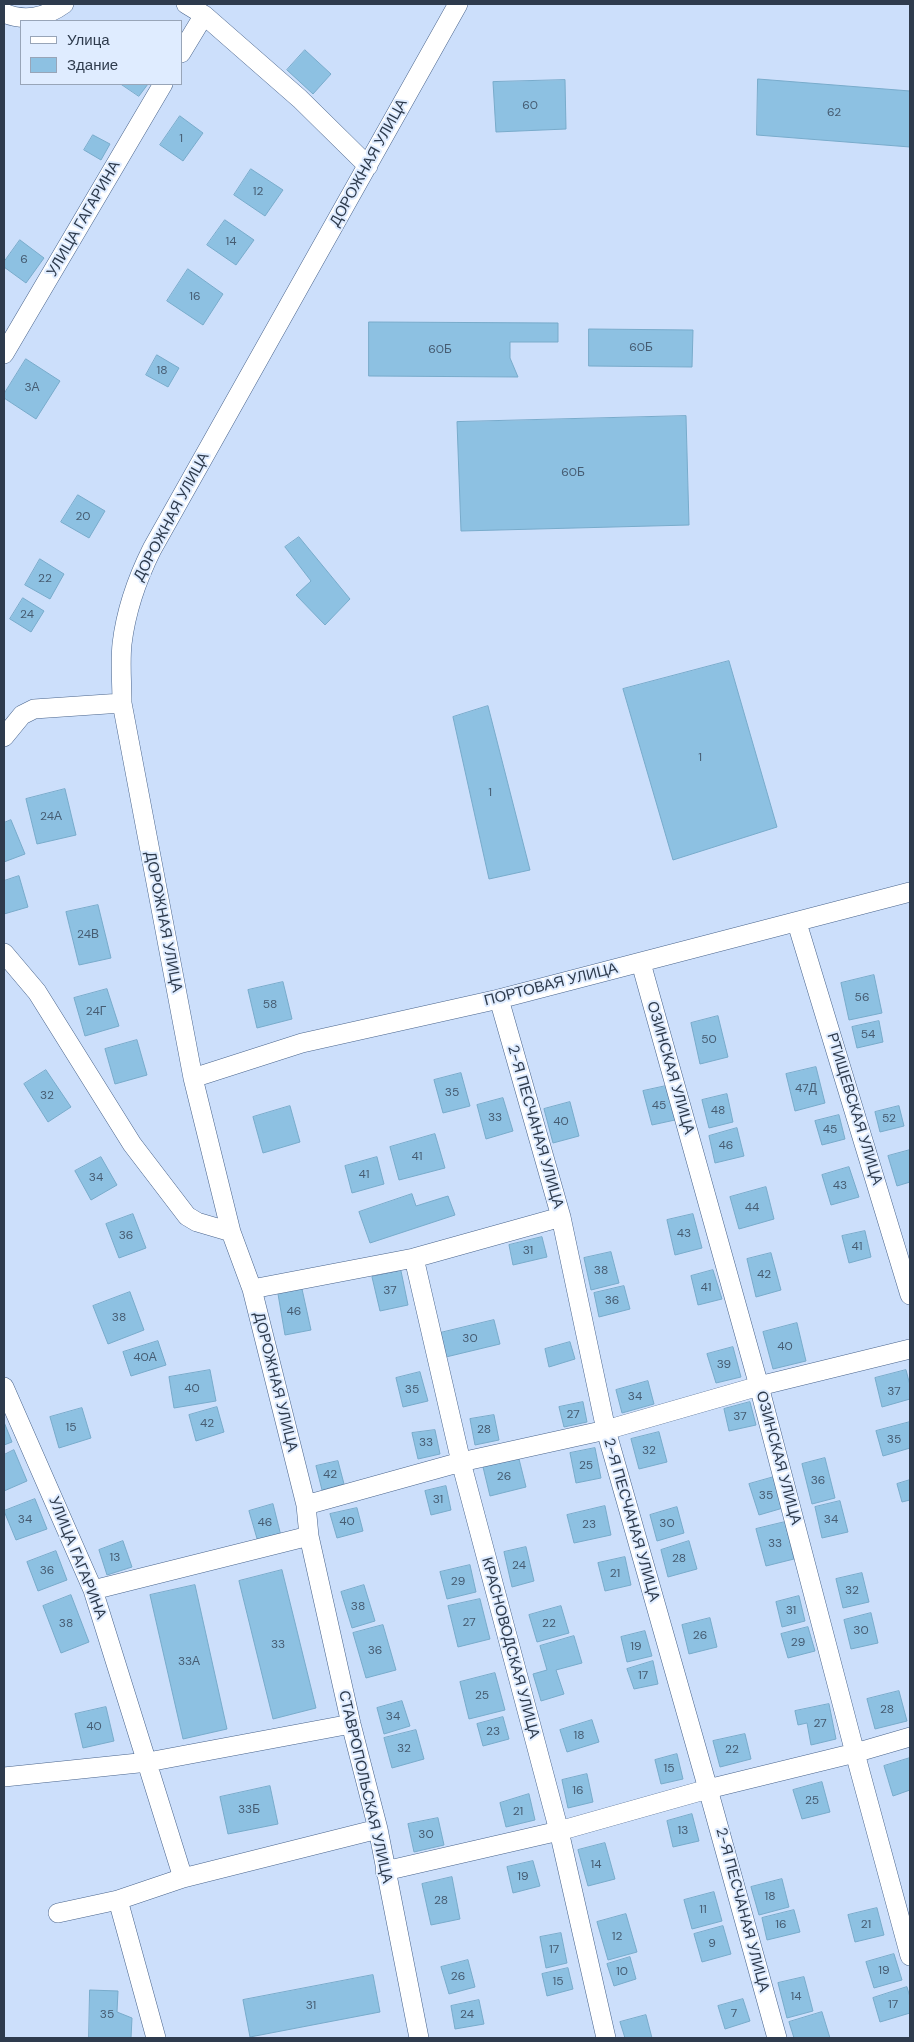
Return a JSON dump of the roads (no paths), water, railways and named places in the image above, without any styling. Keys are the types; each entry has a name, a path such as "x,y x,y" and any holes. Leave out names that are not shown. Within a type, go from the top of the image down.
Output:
{"street":[{"path":"4,13 15,18 34,17 49,13 64,4"},
{"path":"186,4 204,15 300,100 368,166"},
{"name":"ДОРОЖНАЯ УЛИЦА","path":"309,1536 306,1505 252,1289 231,1232 193,1078 122,703 122,646 129,605 139,575 458,4"},
{"path":"182,51 204,15"},
{"name":"УЛИЦА ГАГАРИНА","path":"4,354 162,85"},
{"path":"4,737 22,716 34,709 122,703"},
{"name":"ПОРТОВАЯ УЛИЦА","path":"193,1078 302,1043 641,963 910,892"},
{"name":"РТИЩЕВСКАЯ УЛИЦА","path":"797,923 910,1295"},
{"path":"4,953 36,992 132,1144 187,1216 197,1222 231,1232"},
{"name":"ОЗИНСКАЯ УЛИЦА","path":"641,963 759,1386 910,1956"},
{"name":"2-Я ПЕСЧАНАЯ УЛИЦА","path":"499,998 561,1217 606,1430 777,2038"},
{"path":"252,1289 414,1258 561,1217"},
{"name":"КРАСНОВОДСКАЯ УЛИЦА","path":"414,1258 461,1462 559,1831 606,2038"},
{"path":"306,1505 461,1462 606,1430 759,1386 910,1349"},
{"name":"УЛИЦА ГАГАРИНА","path":"4,1387 93,1590 183,1878"},
{"path":"93,1590 309,1536"},
{"name":"СТАВРОПОЛЬСКАЯ УЛИЦА","path":"309,1536 351,1724 378,1829 419,2038"},
{"path":"4,1777 148,1762 351,1724"},
{"path":"385,1871 559,1831 708,1788 855,1753 910,1737"},
{"path":"58,1913 118,1900 183,1878 378,1829"},
{"path":"118,1900 156,2038"}]}
